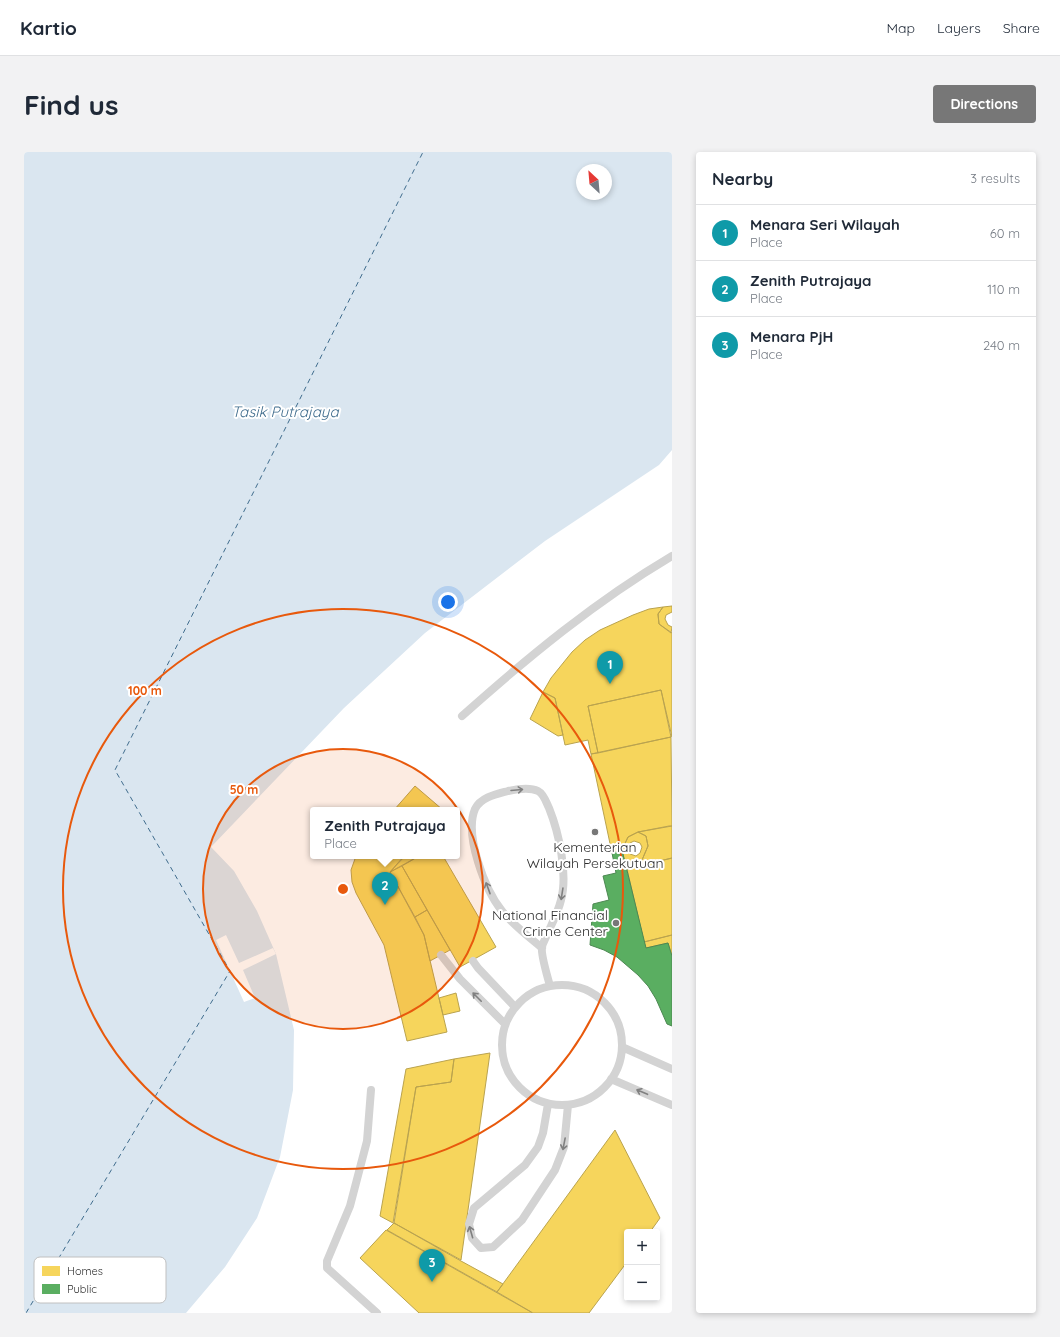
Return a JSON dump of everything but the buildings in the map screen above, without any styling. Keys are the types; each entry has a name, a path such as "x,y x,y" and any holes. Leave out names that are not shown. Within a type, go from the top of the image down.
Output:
{"lane":[{"path":"462,716 522,663 585,614 636,578 672,556"},
{"path":"542,948 517,927 490,895 475,851 472,832 473,814 478,804 486,798 510,790 532,788 545,798 554,820 560,844 564,883 561,900 542,948 550,986"},
{"path":"441,955 460,979 505,1024"},
{"path":"473,960 478,968 516,1007"},
{"path":"570,985 588,991 604,1001 616,1016 622,1035 622,1054 616,1072 605,1088 588,1100 568,1105 548,1104 529,1096 514,1083 504,1064 501,1045 505,1024 516,1007 531,993 550,986 570,985"},
{"path":"622,1047 672,1069"},
{"path":"611,1080 672,1105"},
{"path":"371,1090 367,1141 350,1206 327,1261 327,1268 377,1313"},
{"path":"548,1104 543,1133 538,1148 525,1165 474,1208 469,1224 472,1238 481,1248 493,1247 522,1220 555,1170 564,1147 568,1105"}],"water":[{"name":"Tasik Putrajaya","path":"24,152 672,152 672,450 659,465 545,541 425,633 344,708 211,847 234,871 257,911 276,954 294,1030 293,1090 280,1157 257,1218 225,1267 186,1313 24,1313"}],"pier":[{"path":"226,935 239,963 273,948 276,954 243,970 255,998 244,1002 216,940"}],"ferry route":[{"path":"59,1257 230,971 115,770 423,152"},
{"path":"26,1313 34,1300"}],"place":[{"name":"Menara Seri Wilayah","path":"610,684"},
{"name":"Kementerian Wilayah Persekutuan","path":"595,832"},
{"name":"Zenith Putrajaya","path":"385,905"},
{"name":"National Financial Crime Center","path":"616,923"},
{"name":"Menara PjH","path":"432,1282"}]}
